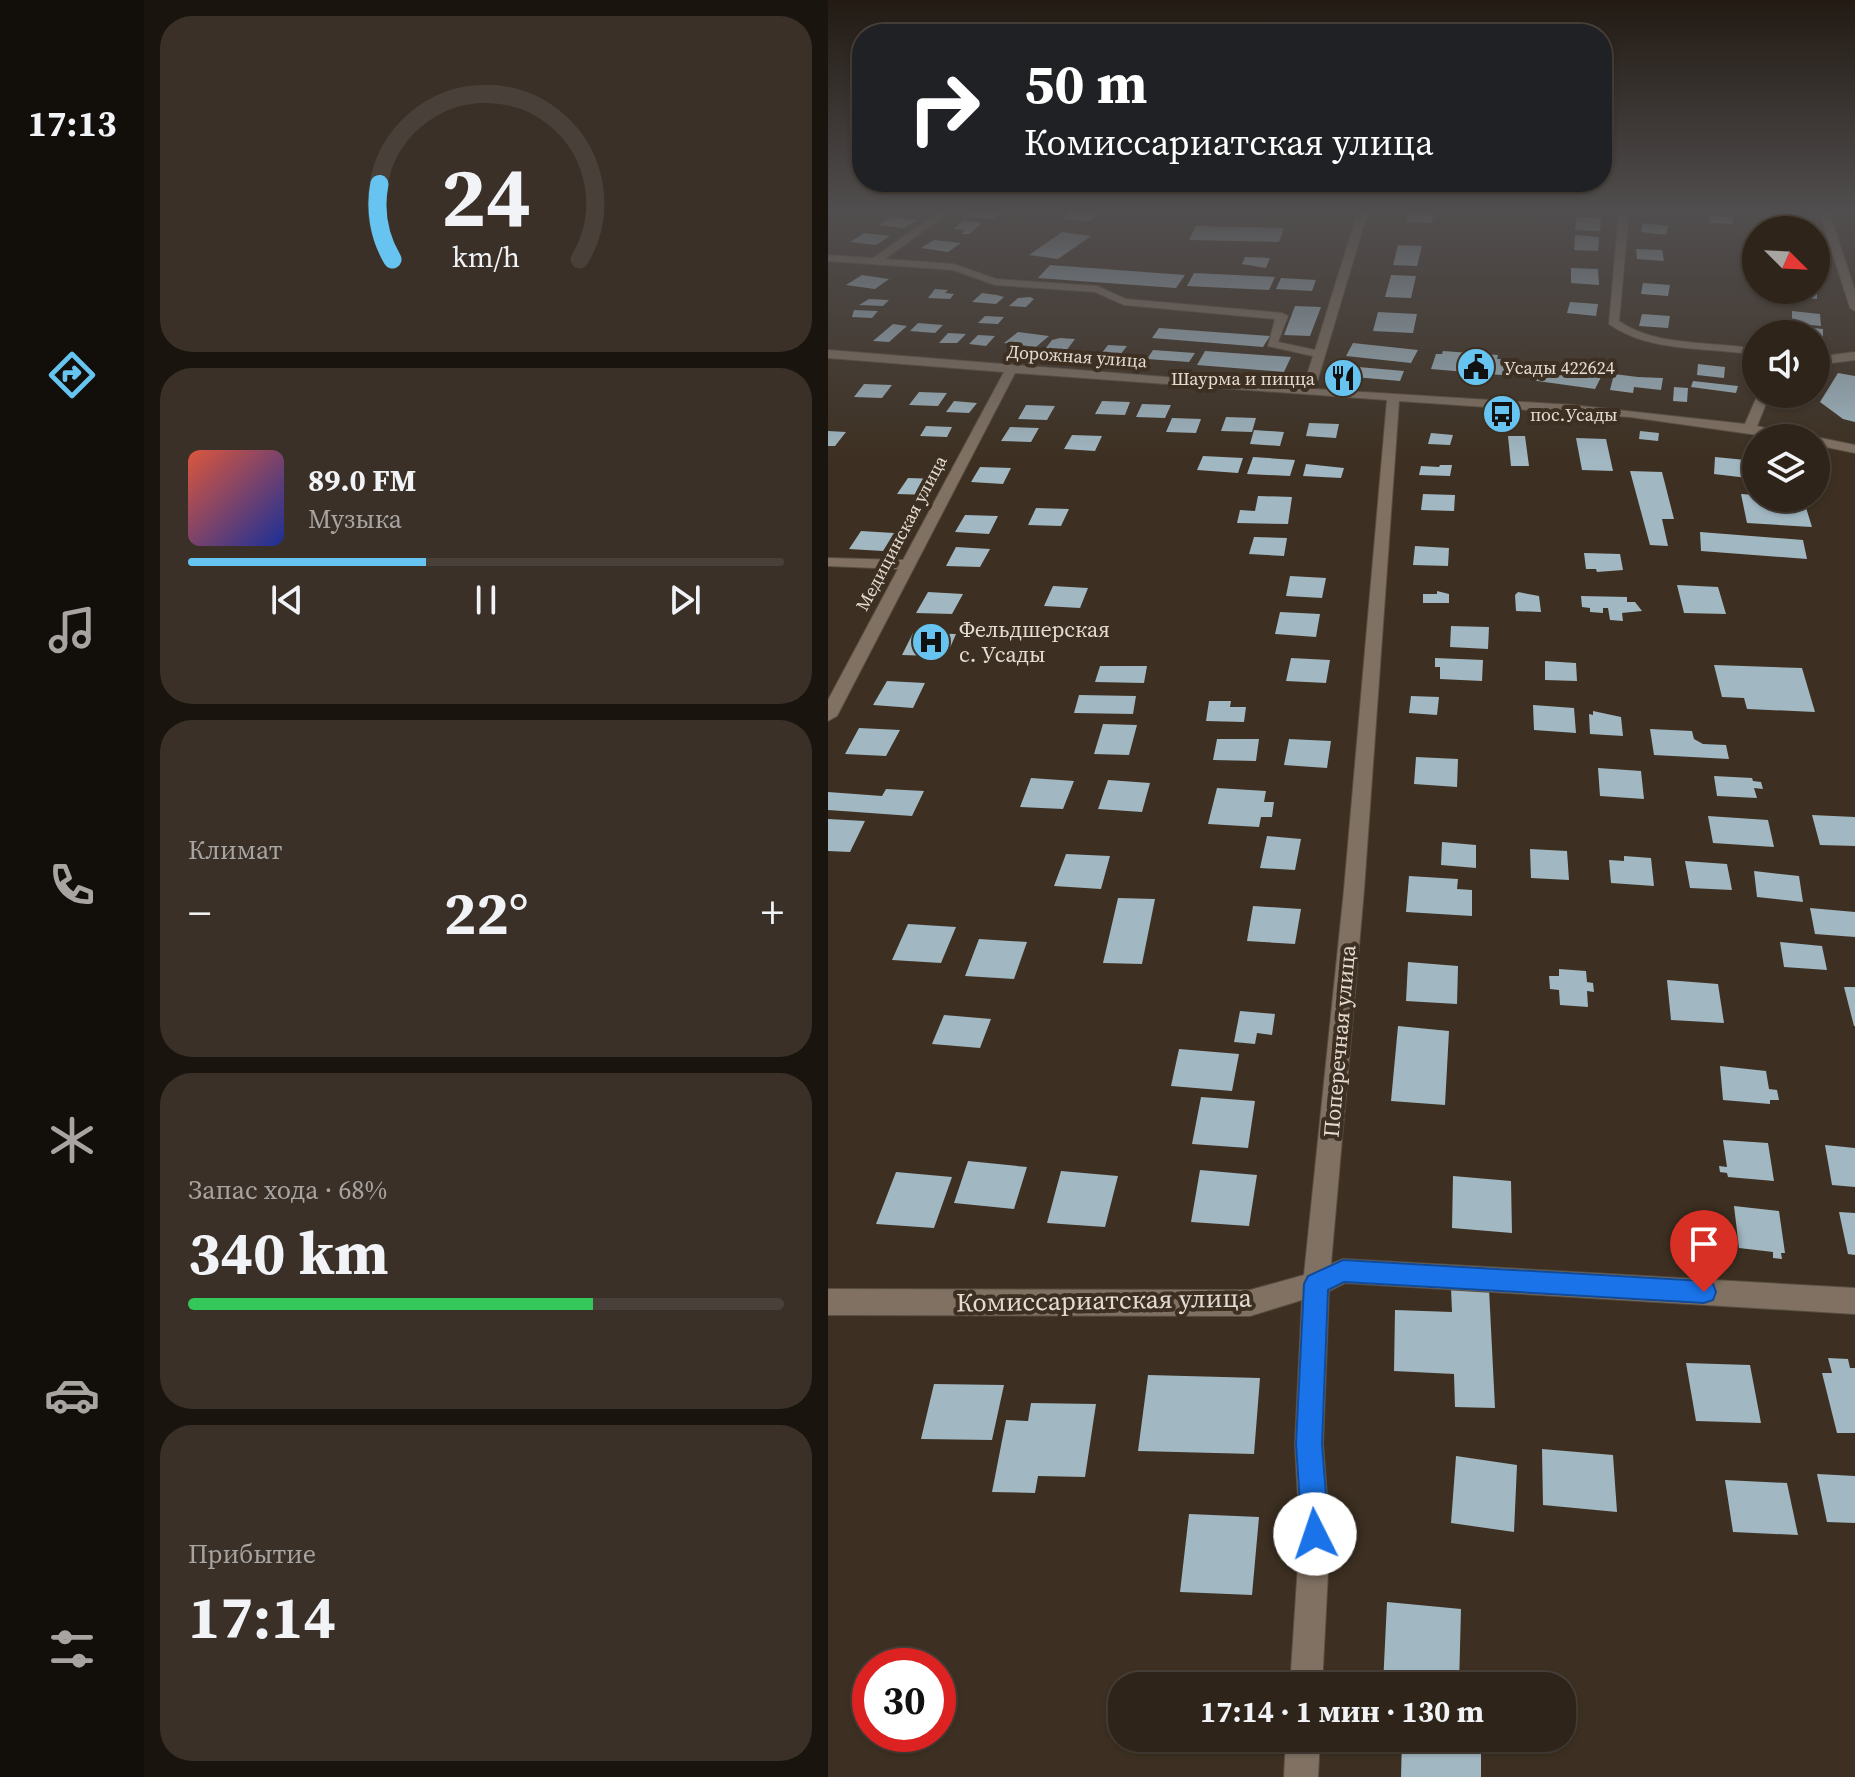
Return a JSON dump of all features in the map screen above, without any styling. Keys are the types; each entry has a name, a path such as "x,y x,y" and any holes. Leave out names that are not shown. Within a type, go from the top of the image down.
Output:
{"street":[{"path":"1107,294 1124,302 1282,316 1272,344 1319,354"},
{"path":"1308,392 1337,294"},
{"path":"1616,294 1613,322 1620,330 1645,337 1742,350"},
{"name":"Дорожная улица","path":"828,354 1308,392 1634,413 1742,427"},
{"path":"1830,359 1855,356"},
{"name":"Медицинская улица","path":"828,716 1011,369"},
{"name":"Поперечная улица","path":"1307,1672 1315,1534 1309,1444 1316,1284 1351,920 1393,397"},
{"path":"1830,444 1855,449"},
{"path":"828,562 906,565"},
{"name":"Комиссариатская улица","path":"828,1302 1250,1303 1316,1284 1343,1271 1855,1301"},
{"path":"1301,1777 1302,1752"}],"building":[{"path":"931,294 954,294 950,299 928,298"},
{"path":"981,294 1004,297 996,304 972,302"},
{"path":"1386,294 1412,294 1411,298 1385,297"},
{"path":"1018,298 1034,299 1026,307 1009,306"},
{"path":"869,299 889,300 883,306 859,305"},
{"path":"1570,302 1598,304 1596,316 1567,313"},
{"path":"1295,306 1321,307 1310,336 1284,335"},
{"path":"854,310 878,311 872,318 852,317"},
{"path":"1792,311 1820,314 1820,320 1792,320"},
{"path":"1378,312 1417,314 1413,333 1373,331"},
{"path":"1642,314 1670,316 1668,328 1639,326"},
{"path":"985,316 1004,317 998,324 978,323"},
{"path":"918,323 943,325 935,333 910,331"},
{"path":"893,324 907,326 889,342 873,341"},
{"path":"1159,328 1270,336 1263,347 1152,338"},
{"path":"1018,332 1049,336 1036,347 1004,343"},
{"path":"948,333 966,334 957,343 939,343"},
{"path":"978,335 995,336 986,346 969,344"},
{"path":"1075,339 1066,351 1045,349 1052,340"},
{"path":"1353,343 1418,350 1411,363 1346,356"},
{"path":"1108,345 1127,346 1120,355 1101,354"},
{"path":"1153,350 1195,353 1189,362 1147,359"},
{"path":"1205,351 1291,357 1284,372 1197,365"},
{"path":"1443,351 1498,355 1497,359 1517,360 1516,364 1525,365 1524,370 1515,369 1513,376 1431,369 1436,354"},
{"path":"1698,364 1725,367 1724,378 1697,375"},
{"path":"1347,366 1404,371 1400,381 1343,376"},
{"path":"1537,368 1601,377 1595,389 1530,380"},
{"path":"1838,373 1855,376 1855,422 1843,419 1828,408 1830,386"},
{"path":"1614,374 1663,378 1661,390 1634,387 1633,393 1610,390"},
{"path":"1693,381 1738,386 1736,393 1691,387"},
{"path":"864,384 892,385 882,398 854,397"},
{"path":"1674,387 1688,388 1687,402 1673,401"},
{"path":"919,392 947,393 938,406 909,405"},
{"path":"954,401 977,403 969,413 946,412"},
{"path":"1102,401 1130,402 1125,415 1095,414"},
{"path":"1142,404 1171,405 1165,418 1136,417"},
{"path":"1026,405 1055,406 1047,420 1018,419"},
{"path":"1226,417 1256,418 1252,432 1221,431"},
{"path":"1172,418 1201,419 1196,433 1166,432"},
{"path":"1309,423 1339,424 1336,438 1306,436"},
{"path":"926,426 952,427 947,437 920,436"},
{"path":"1010,427 1039,428 1031,442 1001,441"},
{"path":"1254,430 1284,432 1280,446 1250,444"},
{"path":"828,431 846,432 835,446 828,446"},
{"path":"1640,431 1659,433 1658,441 1639,439"},
{"path":"1431,433 1453,435 1450,445 1428,444"},
{"path":"1072,435 1102,436 1095,451 1064,449"},
{"path":"1508,436 1525,436 1529,466 1511,466"},
{"path":"1576,438 1606,439 1613,471 1582,470"},
{"path":"1203,456 1243,458 1238,473 1197,470"},
{"path":"1253,457 1295,460 1290,476 1247,474"},
{"path":"1715,457 1742,460 1742,477 1714,474"},
{"path":"1306,464 1344,468 1341,478 1303,476"},
{"path":"1452,465 1450,476 1419,475 1421,466"},
{"path":"980,467 1011,468 1003,484 971,482"},
{"path":"1630,471 1662,472 1674,519 1662,519 1668,546 1650,545"},
{"path":"908,478 939,479 929,495 897,494"},
{"path":"1423,494 1455,495 1454,511 1421,510"},
{"path":"1258,496 1292,497 1288,524 1237,523 1240,510 1255,511"},
{"path":"1036,508 1069,509 1061,526 1028,525"},
{"path":"1745,512 1807,512 1812,527 1747,523"},
{"path":"965,515 998,516 989,534 955,532"},
{"path":"861,531 894,533 883,551 849,549"},
{"path":"1700,532 1803,540 1807,559 1701,551"},
{"path":"1254,537 1287,538 1284,556 1249,554"},
{"path":"1415,546 1449,548 1448,566 1413,565"},
{"path":"956,547 990,549 980,567 946,566"},
{"path":"1584,553 1620,554 1623,570 1597,572 1596,569 1586,569"},
{"path":"1290,576 1326,578 1322,598 1286,596"},
{"path":"1677,585 1718,587 1726,614 1684,613"},
{"path":"1053,586 1088,588 1080,608 1044,606"},
{"path":"1437,591 1449,594 1449,603 1423,603 1423,594 1437,594"},
{"path":"928,592 963,594 952,614 916,613"},
{"path":"1518,592 1539,596 1541,612 1516,611 1515,595"},
{"path":"1581,596 1627,597 1627,602 1635,602 1642,611 1622,613 1623,621 1610,620 1608,608 1603,608 1603,613 1590,612 1590,608 1582,607"},
{"path":"1280,612 1320,614 1316,637 1275,634"},
{"path":"1451,626 1489,627 1488,649 1450,647"},
{"name":"Фельдшерская с. Усады","path":"913,633 956,634 949,650 934,650 932,656 902,655"},
{"path":"1291,658 1330,660 1326,683 1286,681"},
{"path":"1435,658 1483,660 1482,681 1440,679 1440,667 1435,667"},
{"path":"1545,661 1576,663 1577,681 1545,680"},
{"path":"1714,665 1802,668 1815,712 1747,709 1744,698 1722,697"},
{"path":"1100,666 1147,666 1144,683 1095,682"},
{"path":"887,681 925,683 913,708 873,705"},
{"path":"1079,695 1136,696 1133,714 1074,713"},
{"path":"1411,696 1439,697 1437,715 1409,713"},
{"path":"1209,701 1231,701 1230,707 1246,707 1244,722 1206,721"},
{"path":"1533,705 1574,708 1576,733 1534,730"},
{"path":"1593,711 1621,717 1623,736 1590,734 1589,714 1593,715"},
{"path":"1103,724 1137,725 1129,755 1094,754"},
{"path":"859,728 900,730 886,756 845,754"},
{"path":"1650,729 1692,731 1694,739 1703,744 1726,745 1729,759 1654,755"},
{"path":"1217,739 1259,739 1256,761 1213,760"},
{"path":"1289,739 1331,741 1327,768 1284,765"},
{"path":"1416,757 1458,759 1457,787 1414,784"},
{"path":"1598,768 1641,771 1644,799 1600,796"},
{"path":"1714,776 1752,778 1761,782 1763,789 1754,788 1757,798 1717,796"},
{"path":"1031,778 1074,781 1063,809 1020,807"},
{"path":"1108,780 1150,783 1142,812 1098,809"},
{"path":"1217,788 1266,791 1264,802 1274,802 1272,817 1261,817 1259,827 1208,824"},
{"path":"886,789 924,791 912,816 828,810 828,792 882,796"},
{"path":"1812,815 1855,817 1855,846 1820,845"},
{"path":"1708,816 1768,820 1774,847 1713,843"},
{"path":"828,819 865,821 850,852 828,851"},
{"path":"1267,836 1301,839 1295,870 1260,868"},
{"path":"1442,842 1476,845 1476,868 1441,865"},
{"path":"1530,849 1567,851 1569,880 1531,878"},
{"path":"1066,854 1110,856 1101,889 1054,886"},
{"path":"1624,856 1651,858 1654,886 1611,883 1609,860 1624,861"},
{"path":"1685,861 1727,864 1732,890 1690,888"},
{"path":"1754,871 1799,876 1803,902 1757,897"},
{"path":"1409,876 1458,879 1457,889 1472,890 1472,916 1406,912"},
{"path":"1118,898 1155,899 1142,964 1103,963"},
{"path":"1253,906 1301,909 1295,944 1247,941"},
{"path":"1810,908 1855,912 1855,937 1815,934"},
{"path":"908,924 956,927 941,963 892,960"},
{"path":"979,939 1027,942 1014,979 965,976"},
{"path":"1780,942 1822,946 1827,970 1784,967"},
{"path":"1408,962 1458,966 1457,1004 1406,1001"},
{"path":"1559,969 1586,971 1587,982 1593,983 1594,992 1587,991 1588,1007 1560,1005 1559,990 1550,989 1549,976 1559,976"},
{"path":"1667,980 1718,984 1724,1023 1671,1020"},
{"path":"1844,987 1855,987 1855,1026 1854,1026"},
{"path":"1240,1011 1275,1014 1272,1035 1257,1033 1255,1044 1234,1042"},
{"path":"944,1015 991,1019 980,1048 932,1044"},
{"path":"1398,1026 1449,1031 1445,1105 1391,1101"},
{"path":"1179,1049 1239,1054 1232,1091 1171,1086"},
{"path":"1720,1066 1766,1071 1769,1089 1777,1090 1779,1100 1770,1100 1770,1104 1723,1100"},
{"path":"1201,1097 1255,1101 1248,1148 1192,1144"},
{"path":"1723,1140 1768,1143 1774,1181 1728,1177 1727,1173 1720,1172 1719,1166 1727,1167"},
{"path":"1825,1145 1855,1148 1855,1187 1832,1185"},
{"path":"968,1161 1027,1167 1014,1209 954,1203"},
{"path":"1200,1170 1257,1175 1249,1226 1191,1222"},
{"path":"1061,1171 1118,1176 1105,1227 1047,1223"},
{"path":"896,1172 952,1177 934,1228 876,1224"},
{"path":"1453,1176 1511,1181 1512,1233 1452,1228"},
{"path":"1734,1206 1779,1211 1785,1253 1781,1253 1782,1259 1773,1258 1773,1252 1739,1248"},
{"path":"1839,1212 1855,1213 1855,1255 1848,1254"},
{"path":"1451,1288 1489,1289 1495,1408 1455,1407 1454,1374 1394,1371 1395,1310 1452,1312"},
{"path":"1828,1358 1848,1359 1850,1368 1855,1368 1855,1433 1837,1433 1822,1373 1832,1373"},
{"path":"1686,1363 1750,1365 1761,1423 1696,1421"},
{"path":"1148,1375 1260,1378 1254,1454 1138,1451"},
{"path":"934,1384 1004,1385 992,1440 921,1439"},
{"path":"1031,1403 1096,1404 1085,1477 1038,1476 1035,1493 992,1492 1006,1420 1028,1421"},
{"path":"1542,1449 1613,1455 1617,1512 1543,1505"},
{"path":"1456,1456 1517,1465 1514,1532 1451,1523"},
{"path":"1817,1474 1855,1476 1855,1523 1827,1522"},
{"path":"1725,1480 1787,1483 1798,1535 1733,1532"},
{"path":"1189,1514 1259,1517 1252,1595 1180,1592"},
{"path":"1387,1602 1461,1609 1459,1672 1384,1672"},
{"path":"1402,1752 1481,1752 1481,1777 1401,1777"}],"place":[{"name":"Усады 422624","path":"1476,367"},
{"name":"Шаурма и пицца","path":"1343,378"},
{"name":"пос.Усады","path":"1502,414"},
{"name":"Фельдшерская с. Усады","path":"931,642"}],"route":[{"path":"1315,1534 1309,1444 1316,1284 1343,1271 1704,1292"}]}
